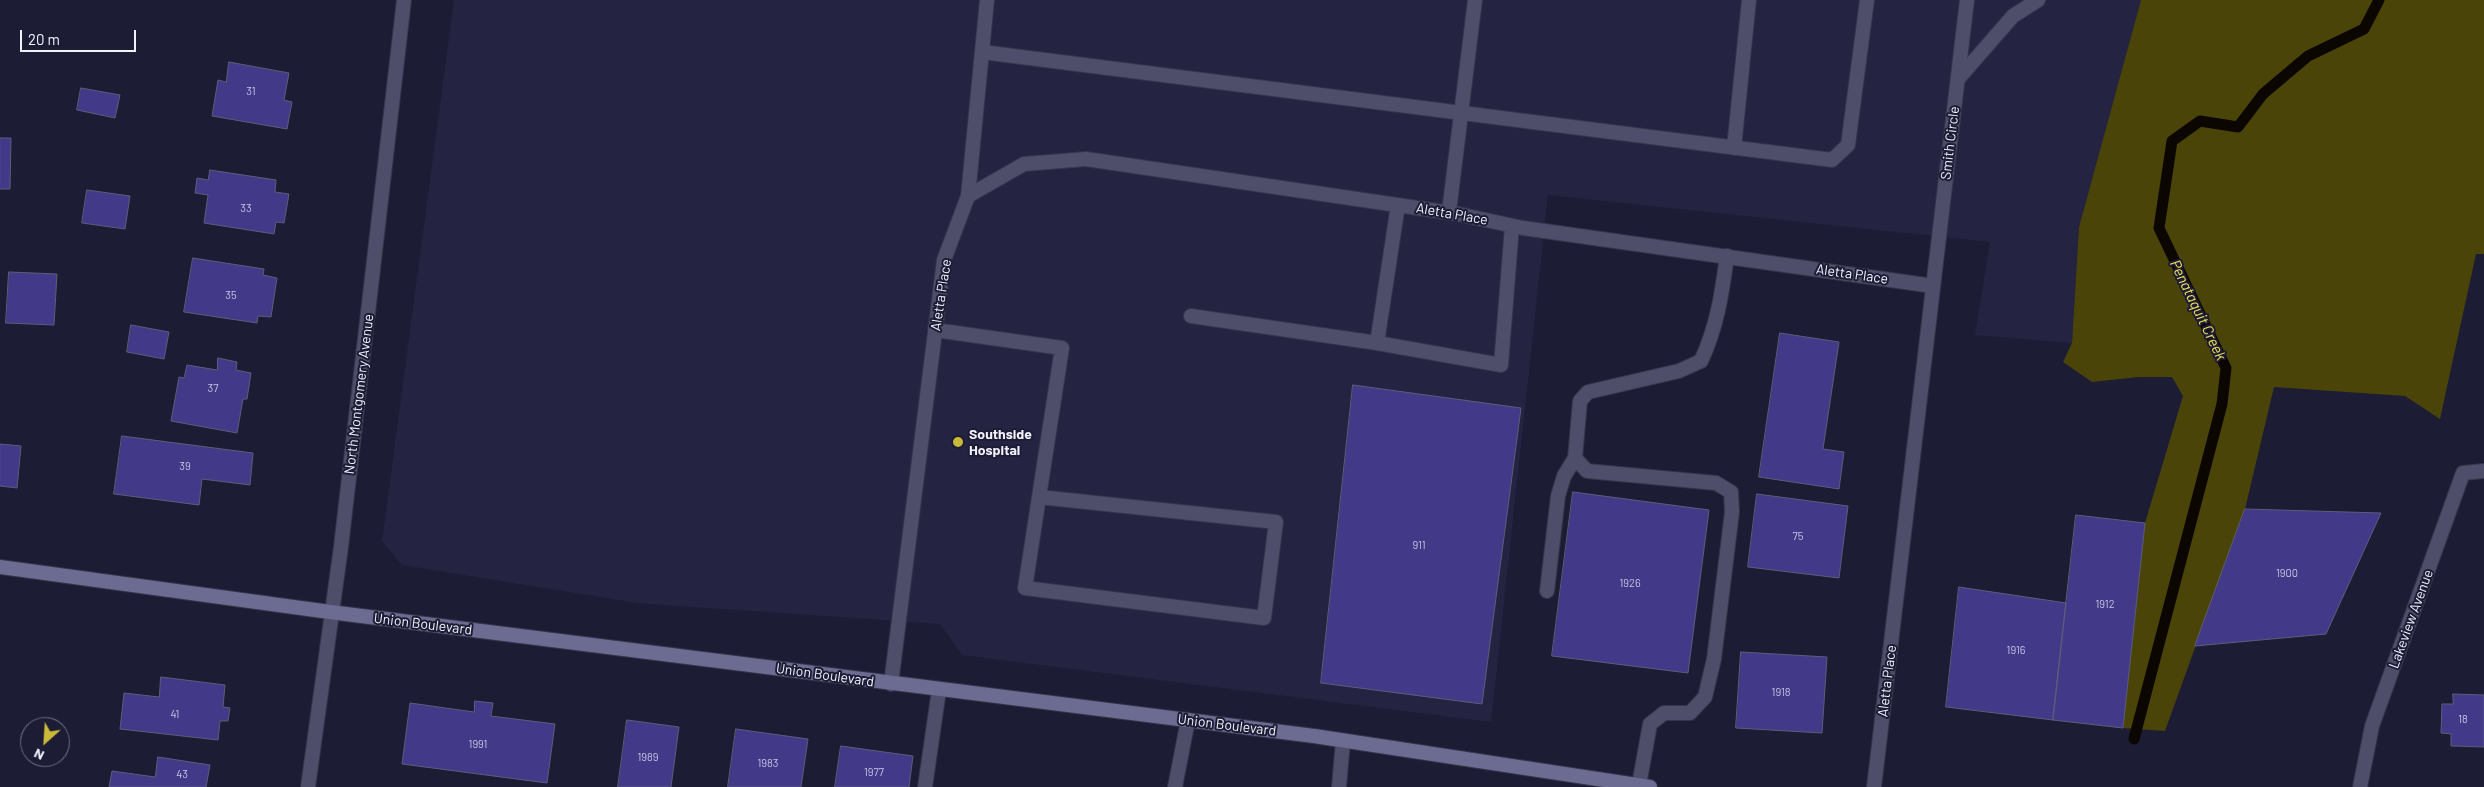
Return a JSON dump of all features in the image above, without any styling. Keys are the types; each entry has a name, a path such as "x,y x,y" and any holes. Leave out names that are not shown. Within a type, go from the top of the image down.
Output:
{"main road":[{"name":"Union Boulevard","path":"0,567 330,612 630,648 891,684 1188,720 1644,786"}],"street":[{"name":"North Montgomery Avenue","path":"308,787 330,612 341,547 404,0"},
{"path":"968,196 987,0"},
{"path":"1450,212 1475,0"},
{"path":"1734,148 1749,0"},
{"path":"982,52 1832,160 1848,145 1867,0"},
{"name":"Smith Circle","path":"1933,286 1968,0"},
{"path":"1958,79 2014,16 2038,0"},
{"name":"Aletta Place","path":"891,684 944,260 968,196 1024,164 1086,159 1450,212 1512,226 1933,286 1874,787"},
{"path":"1377,342 1398,205"},
{"path":"1191,316 1377,342 1501,366 1512,226"},
{"path":"1547,591 1558,496 1564,476 1575,458 1580,401 1588,392 1679,371 1701,361 1711,340 1721,304 1727,256"},
{"path":"935,330 1062,348 1039,497 1025,588 1264,618 1276,522 1039,497"},
{"path":"1575,458 1587,470 1716,483 1731,492 1732,512 1715,650 1705,697 1690,713 1664,713 1650,724 1644,786"},
{"name":"Lakeview Avenue","path":"2360,787 2372,726 2463,473 2484,471"},
{"path":"924,787 939,690"},
{"path":"1175,787 1188,720"},
{"path":"1339,787 1343,741"}],"shaded area":[{"name":"Southside Hospital","path":"454,0 2141,0 2079,227 2072,343 1975,335 1990,242 1548,195 1491,722 962,655 940,624 637,603 402,565 382,541"},
{"path":"2141,0 2484,0 2484,254 2476,254 2440,419 2405,396 2274,387 2245,509 2165,731 2123,728 2145,523 2183,396 2172,377 2138,377 2092,382 2063,362 2072,343 2079,227"}],"building":[{"path":"229,62 289,73 284,100 292,102 287,129 212,116 218,80 226,82"},
{"path":"81,88 120,95 115,118 77,110"},
{"path":"0,138 11,138 10,189 0,189"},
{"path":"210,170 276,180 275,192 289,194 284,223 276,222 274,234 204,223 208,195 195,193 197,178 208,180"},
{"path":"87,190 130,196 125,229 82,223"},
{"path":"193,258 264,269 263,275 277,278 271,317 258,316 257,323 184,312"},
{"path":"9,272 57,274 54,325 6,323"},
{"path":"131,325 169,332 164,359 127,352"},
{"path":"1780,333 1839,342 1823,449 1844,452 1839,489 1759,477"},
{"path":"218,358 237,362 236,370 251,373 247,399 243,399 237,433 171,421 179,377 184,378 187,365 217,370"},
{"path":"1353,385 1521,408 1482,704 1321,683"},
{"path":"122,436 253,453 250,485 202,479 199,505 114,494"},
{"path":"0,444 21,446 17,488 0,486"},
{"path":"1573,492 1709,510 1688,673 1552,656"},
{"path":"1757,494 1848,506 1839,578 1748,567"},
{"path":"2245,509 2381,513 2326,634 2195,646"},
{"path":"2076,515 2145,523 2123,728 2053,720"},
{"path":"1959,587 2066,603 2053,720 1946,707"},
{"path":"1741,652 1827,657 1822,733 1736,728"},
{"path":"161,677 225,685 223,707 230,708 228,721 220,721 218,740 120,729 124,693 159,697"},
{"path":"2453,694 2484,695 2484,747 2451,746 2451,734 2441,733 2442,704 2453,704"},
{"path":"475,701 493,703 491,716 555,724 547,783 402,764 410,703 474,712"},
{"path":"627,720 679,727 671,787 618,787"},
{"path":"736,729 808,739 801,787 728,787"},
{"path":"841,746 913,756 909,787 835,787"},
{"path":"158,757 210,765 206,787 109,787 112,771 155,777"}],"waterway":[{"name":"Penataquit Creek","path":"2134,739 2222,404 2226,368 2159,228 2172,141 2200,121 2238,127 2263,94 2308,56 2364,29 2379,0"}],"place":[{"name":"Southside Hospital","path":"958,442"}]}
